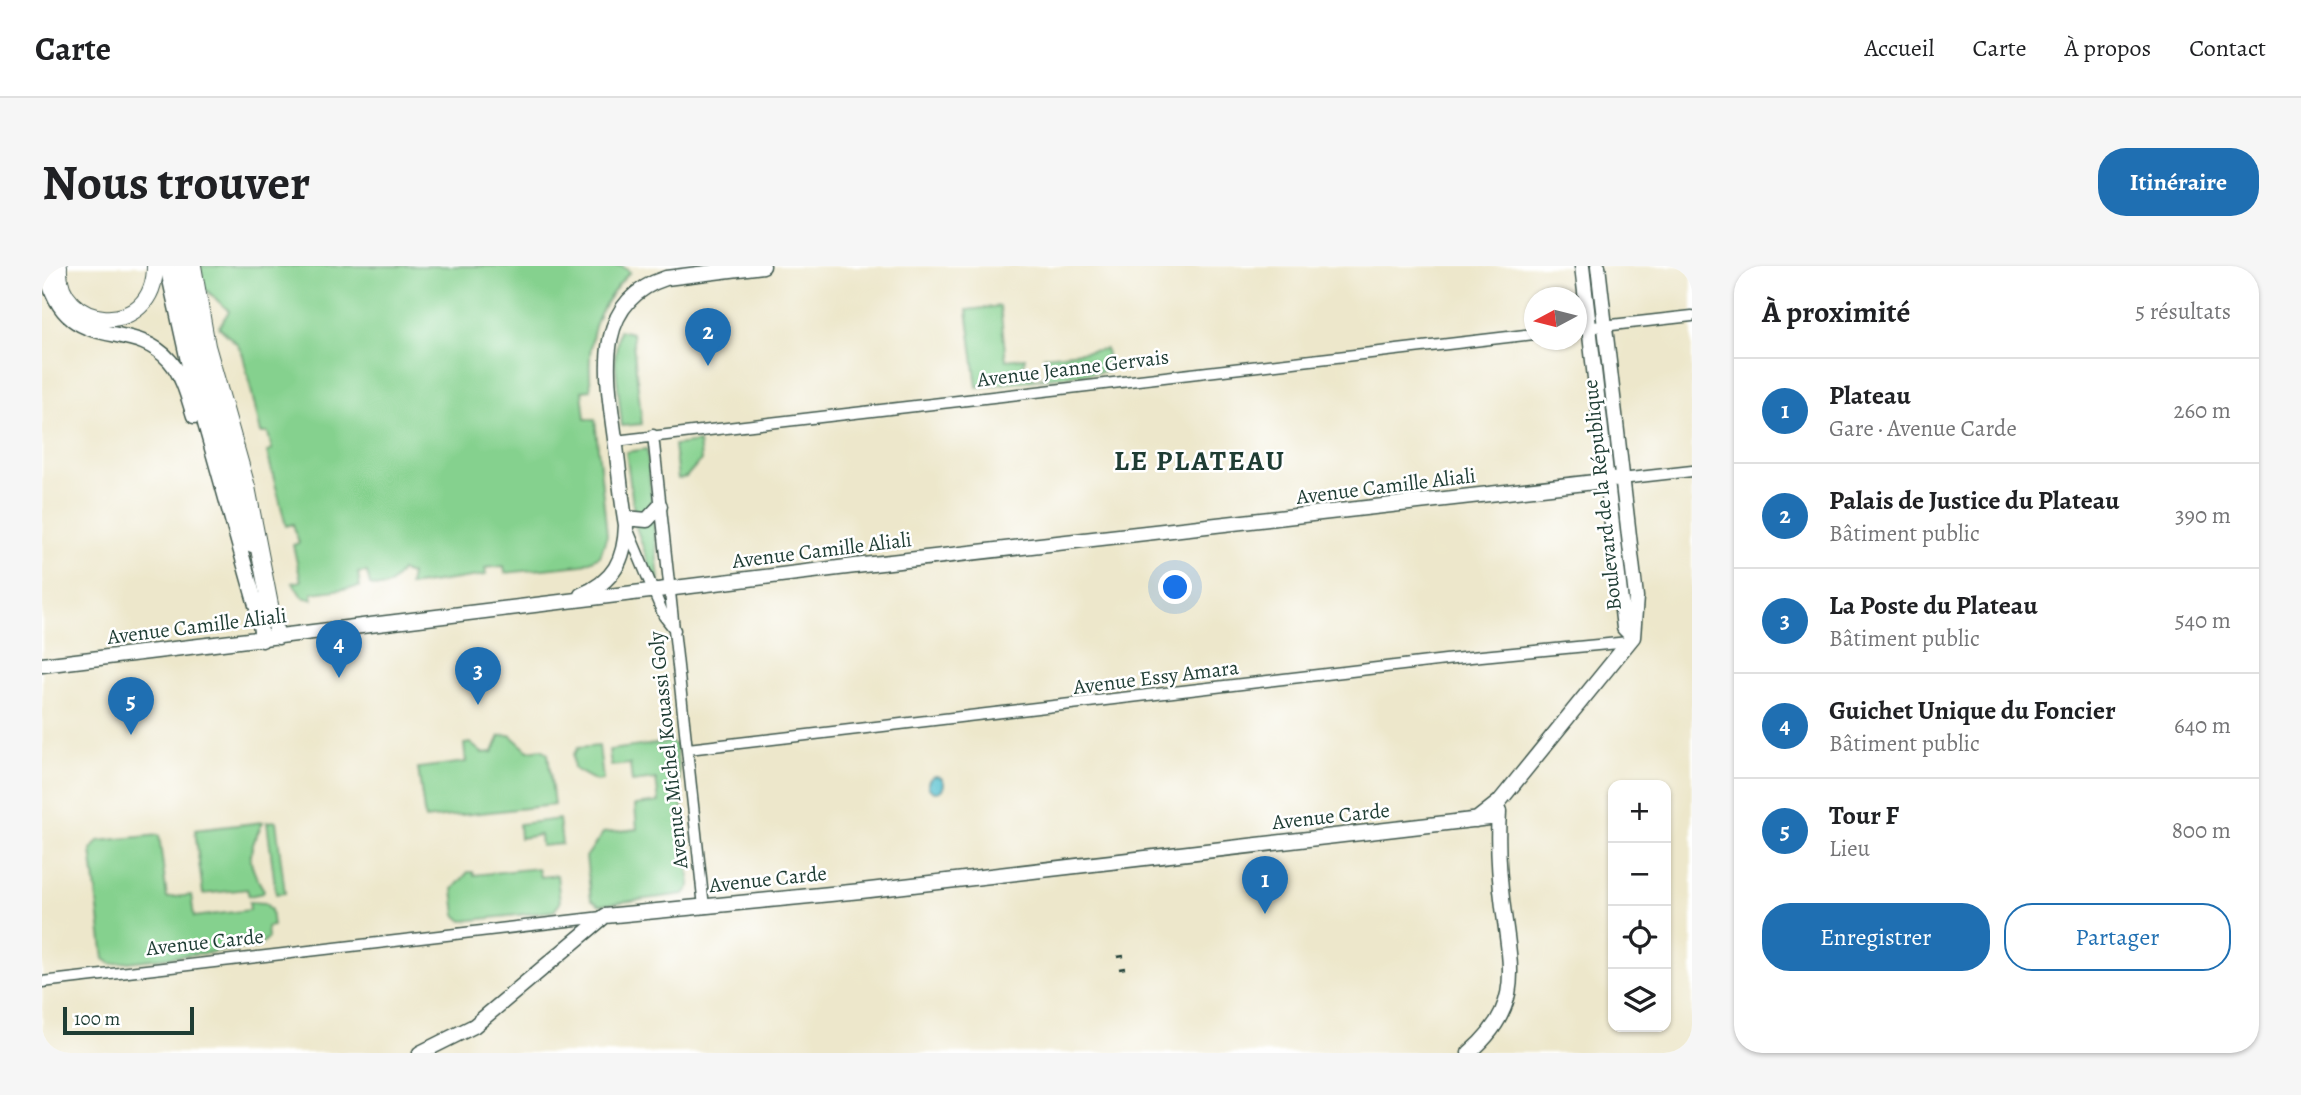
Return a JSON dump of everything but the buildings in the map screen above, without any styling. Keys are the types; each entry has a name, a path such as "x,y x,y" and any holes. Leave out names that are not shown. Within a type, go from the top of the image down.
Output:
{"highway":[{"path":"60,266 68,298 91,316 108,319 131,313 145,302 152,289 155,266"},
{"path":"193,266 207,346 247,487 270,605"}],"main road":[{"path":"46,266 54,298 64,312 91,328 147,345 170,360 178,373 225,495"},
{"path":"167,266 180,332 259,616 261,639"},
{"path":"181,266 201,365 278,638"},
{"path":"562,603 594,590 611,577 624,551 626,522 607,352 616,319 641,289 666,278 763,266"},
{"name":"Boulevard de la République","path":"1582,266 1582,287"},
{"name":"Boulevard de la République","path":"1598,266 1605,325 1614,479"},
{"name":"Boulevard de la République","path":"1587,347 1636,597 1631,639"},
{"name":"Avenue Camille Aliali","path":"42,665 1614,479"},
{"path":"626,522 647,520 660,506"},
{"path":"1469,1053 1499,1022 1510,983 1499,810 1631,639"},
{"name":"Avenue Carde","path":"605,916 1475,821 1499,810"},
{"path":"419,1053 474,1026 605,916"}],"street":[{"path":"1587,327 1692,316"},
{"name":"Avenue Jeanne Gervais","path":"615,441 1524,335"},
{"name":"Avenue Michel Kouassi Goly","path":"653,435 704,907"},
{"path":"1614,479 1692,471"},
{"path":"626,522 664,616 675,631"},
{"name":"Avenue Essy Amara","path":"688,749 1631,639"},
{"name":"Avenue Carde","path":"42,982 605,916"}],"green space":[{"path":"200,266 622,266 630,272 608,299 595,326 590,355 591,390 582,391 585,419 595,419 607,535 600,556 582,565 505,573 504,566 485,568 486,575 409,586 411,574 401,571 392,582 380,587 370,585 367,572 358,573 360,587 312,593 313,600 302,597 293,583 301,581 293,545 299,543 293,524 286,526 267,452 272,450 268,433 261,433 243,355 237,344 219,327 229,311 204,288"},
{"path":"1000,306 1006,360 1025,358 1023,368 1028,377 1037,379 1046,375 1049,365 1044,356 1106,349 1109,371 977,387 967,310"},
{"path":"619,330 632,333 642,424 622,426 615,359"},
{"path":"699,442 701,460 686,477 678,479 674,445"},
{"path":"647,449 659,581 654,579 636,527 626,452"},
{"path":"510,735 528,751 542,749 548,754 554,805 425,819 418,768 466,762 464,744 470,743 482,753 493,752 500,736"},
{"path":"671,742 676,745 690,886 684,894 600,905 591,899 586,857 603,833 637,829 635,805 659,802 656,779 632,782 630,764 611,766 609,750"},
{"path":"599,746 603,780 596,781 574,769 573,755 578,748"},
{"path":"559,819 562,844 541,846 540,835 520,838 519,824"},
{"path":"276,821 285,893 276,894 267,822"},
{"path":"263,822 254,841 251,864 263,893 249,896 247,889 203,894 195,830"},
{"path":"159,835 167,898 191,895 194,917 250,910 249,902 265,903 271,910 273,926 267,927 268,938 258,947 111,964 104,959 91,850 98,841"},
{"path":"538,868 540,877 557,875 560,903 554,911 463,921 456,915 453,889 468,872 473,872 474,875"}],"water":[{"path":"936,776 944,784 936,792 928,784"}],"railway":[{"path":"1117,957 1124,956"},
{"path":"1119,969 1125,968"}],"place":[{"name":"Palais de Justice du Plateau","path":"708,366"},
{"name":"Guichet Unique du Foncier","path":"339,678"},
{"name":"La Poste du Plateau","path":"478,705"},
{"name":"Tour F","path":"131,735"},
{"name":"Plateau","path":"1265,914"}],"district":[{"name":"LE PLATEAU","path":"1200,461"}]}
